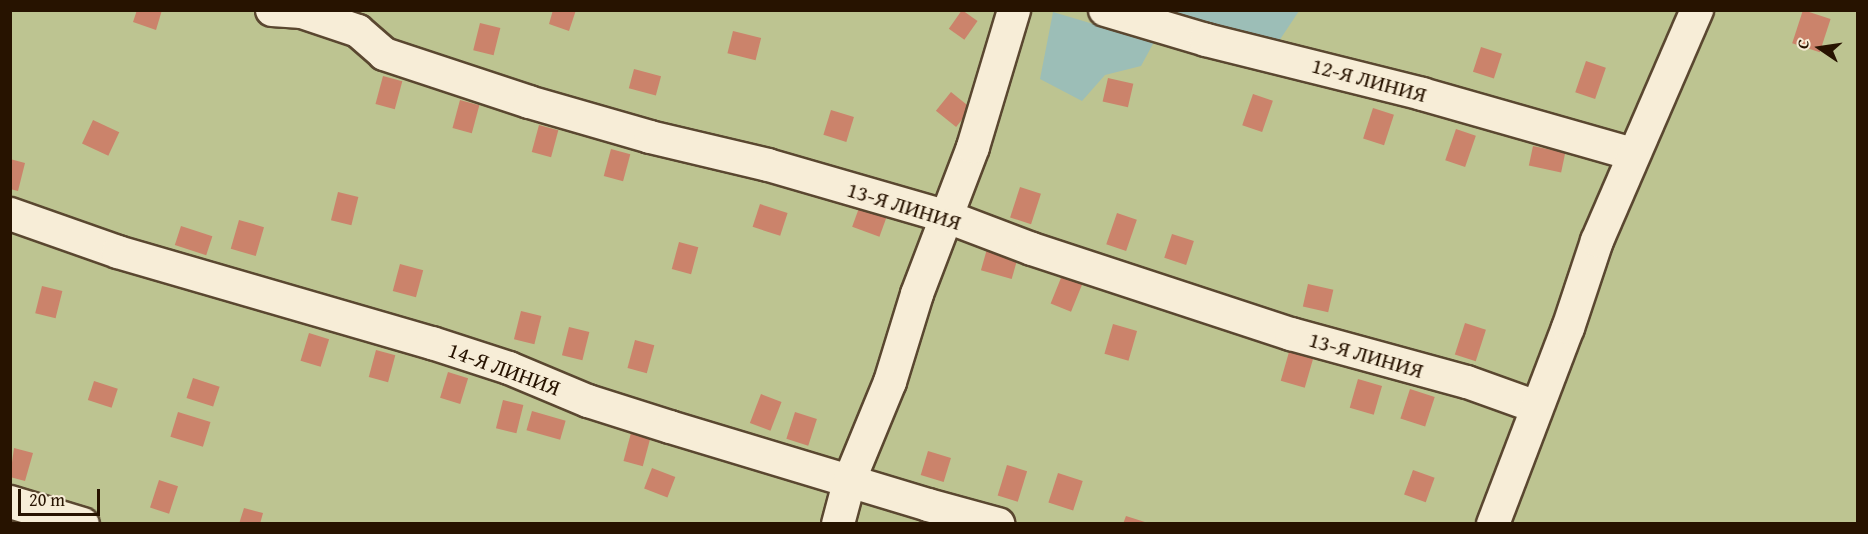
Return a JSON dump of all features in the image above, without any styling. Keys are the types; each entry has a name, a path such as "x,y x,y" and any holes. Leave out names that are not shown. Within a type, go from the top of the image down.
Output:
{"street":[{"name":"13-Я ЛИНИЯ","path":"272,10 302,12 358,30 384,54 529,102 650,137 768,165 945,216 1032,249 1291,334 1467,382 1538,406"},
{"path":"838,524 850,479 890,382 917,294 973,147 1014,10"},
{"name":"12-Я ЛИНИЯ","path":"1105,10 1206,40 1422,94 1633,154"},
{"path":"1493,524 1597,241 1696,10"},
{"name":"14-Я ЛИНИЯ","path":"10,214 118,252 432,343 509,368 588,401 670,427 998,524"},
{"path":"10,502 83,524"}],"green space":[{"path":"10,11 1857,11 1857,523 10,523"}],"water":[{"path":"1166,11 1299,11 1279,41"},
{"path":"1053,12 1154,42 1141,66 1105,75 1082,101 1040,79"}],"building":[{"path":"137,10 162,10 156,30 133,22"},
{"path":"553,10 576,10 569,31 549,24"},
{"path":"962,10 978,21 964,40 949,29"},
{"path":"1803,10 1831,19 1820,52 1792,43"},
{"path":"480,23 500,28 494,55 473,50"},
{"path":"733,31 761,38 756,60 727,53"},
{"path":"1481,47 1502,54 1494,79 1473,72"},
{"path":"1586,61 1606,68 1595,99 1575,92"},
{"path":"634,69 661,76 656,96 629,88"},
{"path":"383,76 402,81 395,109 375,104"},
{"path":"1108,78 1133,84 1128,107 1103,101"},
{"path":"951,92 971,108 956,127 936,111"},
{"path":"1253,94 1273,101 1262,132 1242,125"},
{"path":"460,100 479,105 472,133 452,128"},
{"path":"1373,108 1394,115 1384,145 1363,138"},
{"path":"831,110 854,117 846,142 823,135"},
{"path":"93,120 119,132 108,156 82,144"},
{"path":"539,125 558,130 551,157 532,152"},
{"path":"1456,129 1476,136 1465,167 1445,160"},
{"path":"1533,146 1565,153 1561,172 1529,166"},
{"path":"611,149 630,154 623,181 604,176"},
{"path":"10,159 25,163 18,191 10,189"},
{"path":"1020,187 1041,194 1031,224 1010,217"},
{"path":"338,192 358,197 351,225 331,220"},
{"path":"760,204 788,213 780,236 753,227"},
{"path":"859,208 886,218 879,237 852,227"},
{"path":"1117,213 1137,220 1126,251 1106,244"},
{"path":"239,220 264,227 256,256 231,249"},
{"path":"181,226 212,236 206,255 175,245"},
{"path":"1172,234 1194,241 1186,265 1164,258"},
{"path":"679,242 698,247 691,274 672,269"},
{"path":"987,249 1018,258 1012,279 981,270"},
{"path":"400,264 423,270 416,297 393,291"},
{"path":"1063,273 1083,281 1071,312 1051,304"},
{"path":"1308,284 1333,290 1328,312 1303,306"},
{"path":"42,286 62,291 56,318 35,313"},
{"path":"521,311 541,316 534,344 514,339"},
{"path":"1465,323 1486,330 1476,361 1455,354"},
{"path":"1113,324 1137,331 1128,361 1104,354"},
{"path":"569,327 589,332 582,360 562,355"},
{"path":"309,333 329,339 321,367 301,361"},
{"path":"635,340 654,345 647,373 627,368"},
{"path":"376,350 395,355 388,382 369,377"},
{"path":"1289,352 1313,359 1305,388 1281,381"},
{"path":"448,372 468,378 460,404 440,398"},
{"path":"193,378 220,387 213,407 187,398"},
{"path":"1358,379 1382,386 1374,415 1350,408"},
{"path":"94,381 118,389 112,408 88,400"},
{"path":"1410,389 1435,397 1425,427 1400,418"},
{"path":"761,394 782,402 770,431 750,423"},
{"path":"503,400 523,405 516,433 496,428"},
{"path":"532,411 566,421 560,440 526,430"},
{"path":"178,412 211,422 203,447 170,437"},
{"path":"795,412 817,419 808,446 786,439"},
{"path":"631,433 650,438 643,466 623,461"},
{"path":"14,448 33,453 25,481 10,477"},
{"path":"928,451 951,458 944,482 921,475"},
{"path":"1007,465 1027,471 1018,502 998,496"},
{"path":"652,468 675,477 667,497 644,489"},
{"path":"1413,470 1435,478 1426,502 1404,494"},
{"path":"1058,473 1083,481 1073,511 1048,502"},
{"path":"159,480 178,486 169,514 150,508"},
{"path":"244,508 263,513 260,524 239,524"},
{"path":"1126,516 1148,523 1148,524 1123,524"}]}
